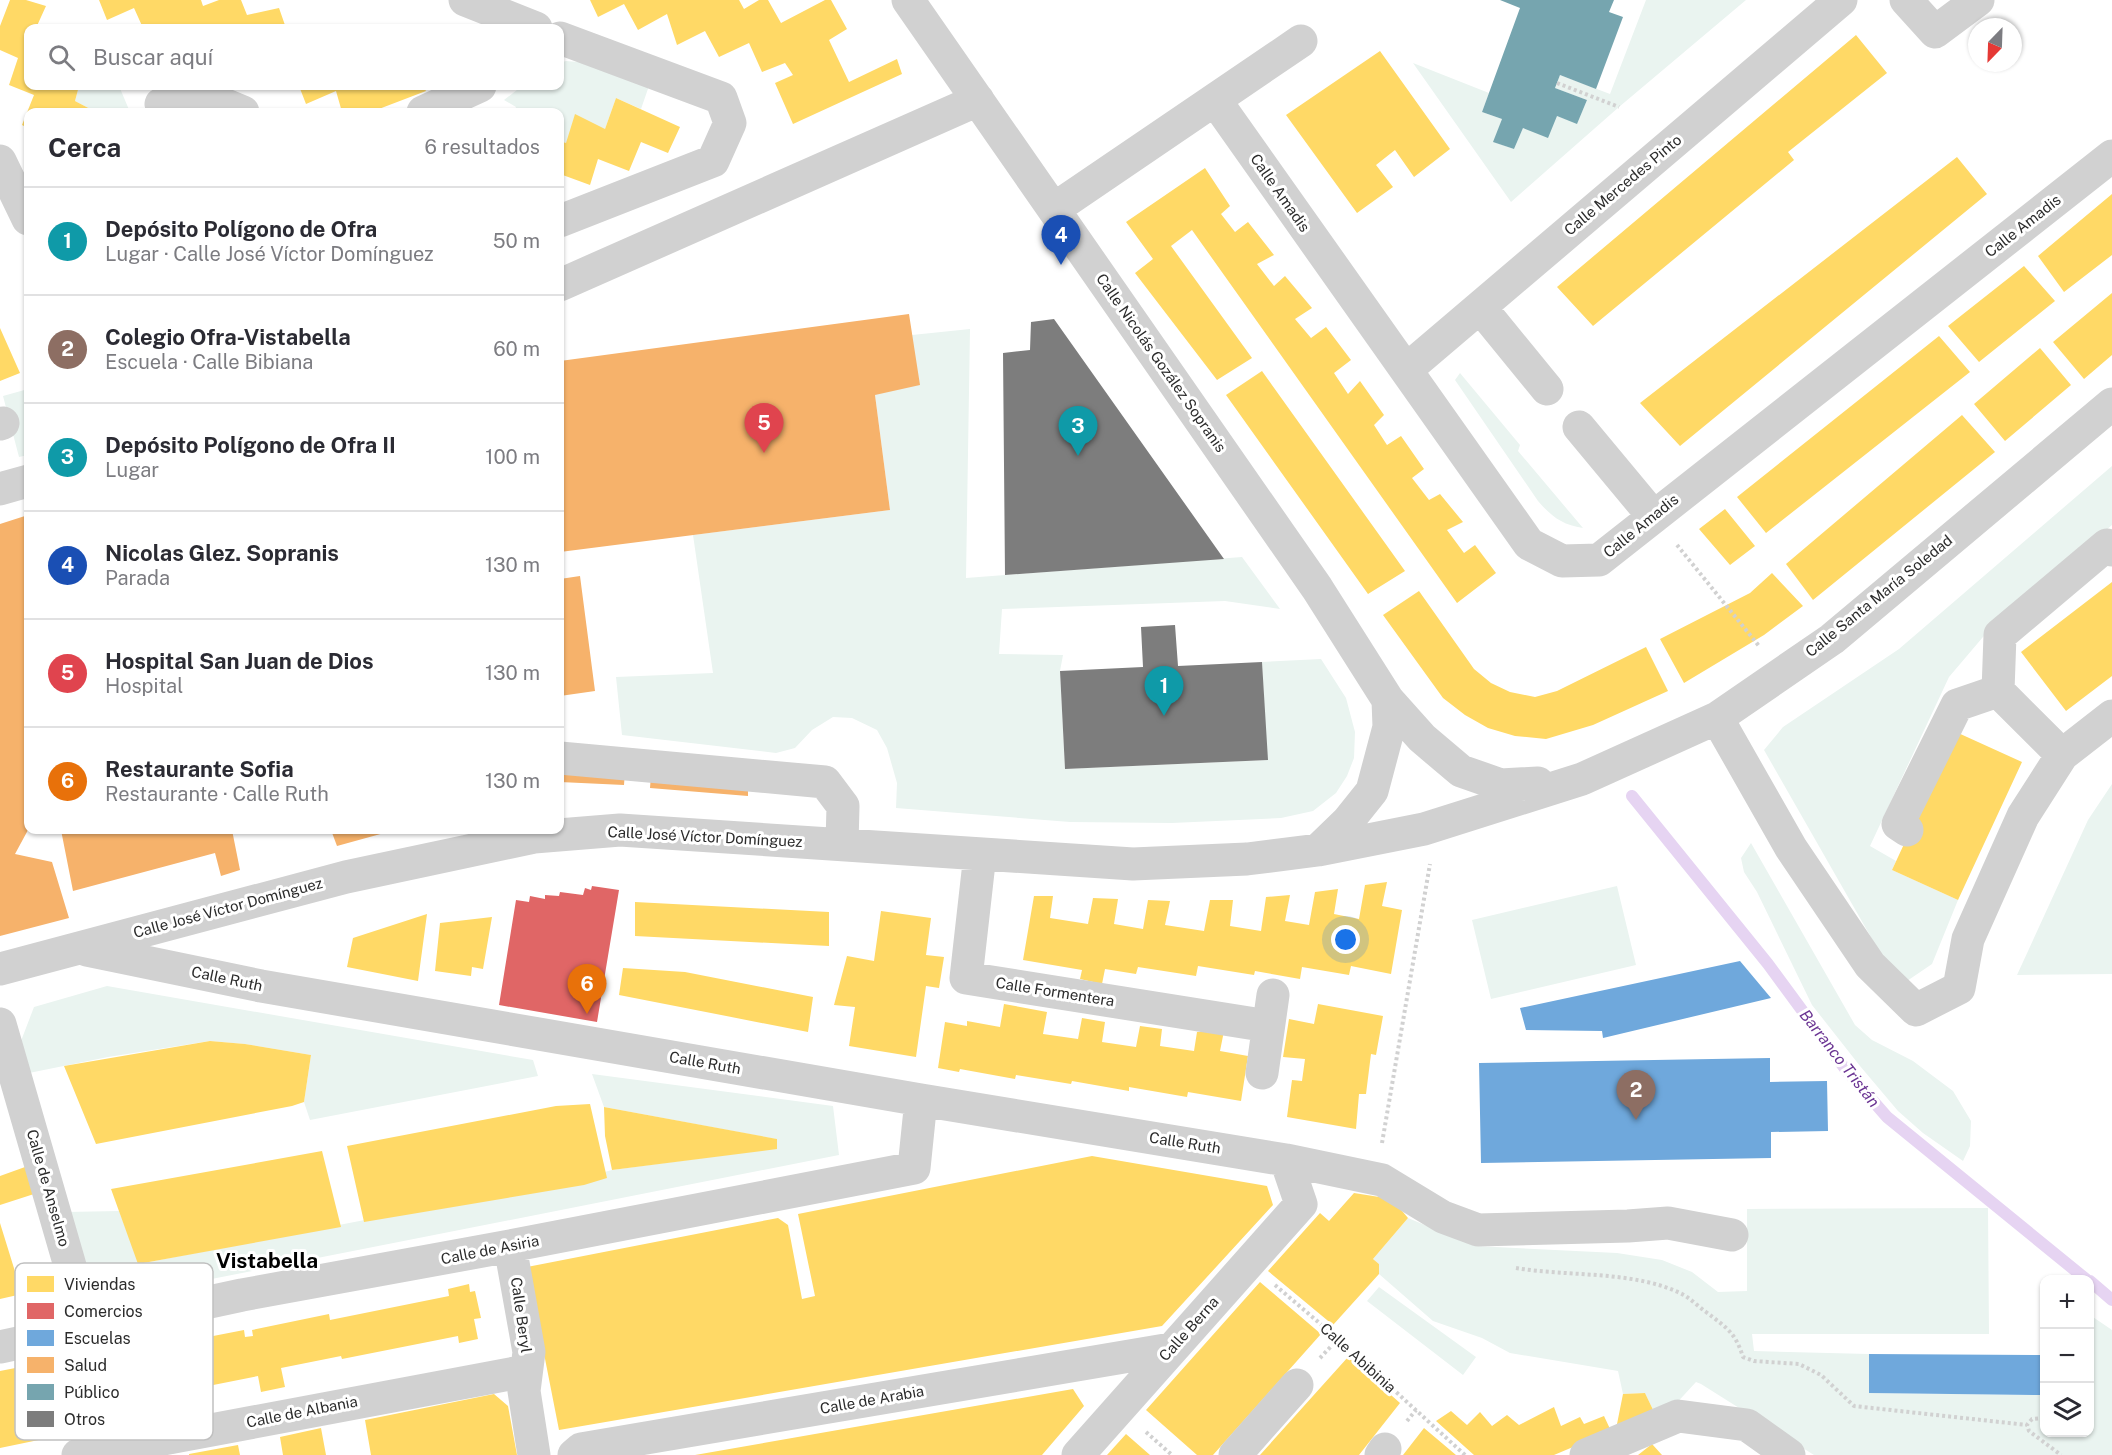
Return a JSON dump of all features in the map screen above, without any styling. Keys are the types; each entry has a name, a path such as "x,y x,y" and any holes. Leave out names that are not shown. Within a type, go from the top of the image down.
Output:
{"street":[{"path":"465,0 526,24"},
{"name":"Calle Nicolás Gozález Sopranis","path":"908,0 1317,588 1388,700 1422,738 1461,771 1501,785 1582,779"},
{"name":"Calle Mercedes Pinto","path":"1406,370 1841,0"},
{"path":"1906,0 1935,32 1978,0"},
{"path":"564,39 721,98 730,123 713,161 564,219"},
{"path":"1054,209 1301,41"},
{"path":"432,108 471,90"},
{"path":"161,104 209,98 233,108"},
{"path":"564,283 978,100"},
{"name":"Calle Amadis","path":"1215,100 1529,544 1562,561 1599,560 2112,156"},
{"path":"0,160 24,211"},
{"path":"1480,307 1548,389"},
{"name":"Calle Santa María Soledad","path":"1318,850 1424,829 1582,779 1717,718 1780,672 1832,639 2112,404"},
{"path":"1579,427 1653,516"},
{"path":"0,489 24,482"},
{"path":"2062,755 1998,690 2000,635 2107,545 2112,549"},
{"path":"1907,830 1898,824 1958,705 1998,690"},
{"path":"1318,850 1348,821 1372,791 1389,727 1388,700"},
{"path":"1717,718 1791,848 1870,965 1917,1010 1959,988 1968,939 2023,816 2062,755 2112,716"},
{"path":"564,759 825,782 843,806 842,844"},
{"name":"Calle José Víctor Domínguez","path":"0,969 346,877 534,837 620,830 1133,864 1247,859 1318,850"},
{"name":"Calle Formentera","path":"980,854 966,978 1271,1010 1262,1072"},
{"name":"Calle Ruth","path":"80,948 261,986 921,1100 1286,1160 1382,1180 1443,1217 1478,1230 1628,1227 1668,1223 1732,1235"},
{"name":"Calle de Anselmo","path":"0,1024 69,1263"},
{"name":"Calle de Asiria","path":"213,1301 914,1168 921,1100"},
{"name":"Calle Berna","path":"1078,1455 1301,1204 1286,1160"},
{"name":"Calle Beryl","path":"510,1246 529,1352 524,1391 534,1455"},
{"name":"Calle de Asiria","path":"0,1347 15,1344"},
{"name":"Calle de Arabia","path":"574,1455 581,1449 1171,1348"},
{"name":"Calle de Albania","path":"213,1433 526,1371"},
{"path":"1235,1455 1297,1385"},
{"path":"1586,1455 1678,1416 1747,1425 1790,1455"},
{"name":"Calle de Albania","path":"78,1455 127,1450 178,1440"}],"path":[{"path":"1557,83 1618,107"},
{"path":"1653,516 1780,672"},
{"path":"1375,1179 1431,867 1424,829"},
{"name":"Calle Abibinia","path":"1249,1263 1338,1339 1465,1455"},
{"path":"1510,1267 1545,1273 1638,1279 1684,1295 1725,1326 1737,1340 1743,1357 1754,1361 1799,1364 1821,1375 1854,1406 2027,1425"},
{"path":"2027,1425 2032,1419 2040,1418"},
{"path":"2027,1425 2029,1431 2061,1455"}],"shaded area":[{"path":"1646,0 1746,0 1511,202 1413,63 1489,93 1482,112 1502,119 1494,142 1514,149 1523,128 1557,116 1577,123 1587,100 1555,88 1560,75 1610,94"},
{"path":"564,62 590,63 650,83 641,109 616,98 605,129 566,143 564,142 564,108 516,108 504,100 517,90 564,90"},
{"path":"78,90 121,90 128,108 88,108 75,101"},
{"path":"970,329 966,578 1242,557 1280,609 1225,601 1002,609 999,654 1063,655 1060,671 1065,769 1267,760 1262,662 1321,659 1346,698 1355,732 1354,758 1347,776 1336,793 1313,811 1281,818 1172,823 1070,822 896,808 897,783 887,748 877,730 852,718 833,717 812,730 795,748 776,753 622,735 616,677 713,673 693,535 890,510 875,395 912,335"},
{"path":"1460,373 1520,445 1518,451 1583,528 1569,525 1558,519 1538,501 1455,380"},
{"path":"24,390 24,456 19,457 3,396"},
{"path":"2112,466 2112,525 1983,637 1949,677 1870,846 1896,861 1892,870 1958,900 1932,964 1907,981 1888,967 1764,750 1783,727 1899,649"},
{"path":"2112,784 2112,974 2017,975 2088,820"},
{"path":"1751,843 1855,1025 1872,1040 1913,1061 1953,1091 1971,1121 1970,1146 1963,1161 1923,1133 1898,1111 1812,1005 1757,892 1744,872 1741,858"},
{"path":"1617,886 1636,965 1491,999 1472,920"},
{"path":"107,986 533,1060 538,1076 310,1120 304,1102 311,1055 245,1044 210,1041 108,1057 29,1073 21,1041 34,1007"},
{"path":"592,1074 833,1106 839,1155 213,1279 213,1263 144,1263 612,1170 777,1148 776,1139 604,1107"},
{"path":"1988,1208 1989,1334 1752,1334 1754,1351 1869,1354 1869,1393 2040,1395 2040,1437 2094,1437 2094,1318 2112,1330 2112,1455 1814,1455 1696,1382 1672,1408 1655,1414 1645,1393 1623,1394 1618,1371 1510,1353 1482,1338 1433,1321 1379,1274 1379,1264 1373,1259 1408,1218 1475,1246 1617,1253 1662,1260 1692,1272 1718,1292 1747,1291 1747,1209"},
{"path":"119,1211 139,1263 86,1263 66,1212"},
{"path":"1379,1287 1476,1357 1463,1375 1367,1301"}],"building: Viviendas":[{"path":"10,0 26,0 46,6 38,24 24,24 24,90 78,90 75,101 88,108 29,108 34,95 9,85 18,58 0,50 0,26"},
{"path":"99,0 201,0 203,6 219,0 241,0 247,15 279,8 285,24 141,24 134,8 107,20"},
{"path":"590,0 739,0 744,9 759,0 768,0 781,23 825,0 831,0 847,29 829,40 849,82 897,59 902,74 793,124 775,83 793,75 785,63 762,72 749,43 719,57 705,31 677,45 667,14 638,30 624,4 598,17"},
{"path":"1856,35 1887,73 1788,152 1794,160 1593,326 1557,287"},
{"path":"1380,51 1450,149 1414,177 1395,150 1376,165 1393,187 1357,213 1286,115"},
{"path":"301,90 426,91 381,108 341,108 336,91 306,104"},
{"path":"616,98 680,127 668,153 641,142 629,171 598,159 590,185 564,175 564,142 566,143 575,114 605,129"},
{"path":"1957,157 1987,194 1680,446 1640,403"},
{"path":"1205,168 1230,206 1221,214 1235,232 1248,222 1274,255 1257,264 1274,286 1285,276 1312,308 1295,319 1311,338 1326,327 1351,360 1334,373 1348,394 1360,381 1384,415 1374,425 1387,445 1401,436 1424,469 1412,478 1429,500 1440,494 1463,522 1447,530 1464,553 1475,545 1496,573 1457,603 1192,230 1171,246 1252,358 1217,380 1135,273 1153,259 1126,222"},
{"path":"2112,194 2112,255 2064,292 2038,256"},
{"path":"2024,266 2055,301 1979,362 1948,326"},
{"path":"2112,293 2112,355 2084,379 2053,342"},
{"path":"0,328 20,373 0,381"},
{"path":"1939,336 1970,372 1766,533 1737,497"},
{"path":"2040,348 2071,385 2005,441 1974,404"},
{"path":"1262,371 1405,571 1368,594 1226,395"},
{"path":"1962,415 1995,452 1813,600 1786,564"},
{"path":"1725,509 1755,546 1730,565 1699,529"},
{"path":"1772,573 1803,606 1764,635 1684,683 1660,639 1750,593"},
{"path":"2112,582 2112,676 2066,711 2021,652"},
{"path":"1419,591 1474,669 1491,683 1510,692 1535,697 1557,691 1646,647 1668,691 1593,725 1546,739 1515,736 1488,728 1465,715 1443,698 1383,615"},
{"path":"1956,732 2022,762 1958,900 1892,870"},
{"path":"1387,882 1382,906 1402,910 1391,974 1351,966 1349,975 1302,967 1300,979 1255,971 1254,975 1198,966 1196,976 1138,967 1136,974 1105,969 1102,984 1080,979 1082,970 1023,960 1034,896 1053,896 1050,918 1088,924 1093,898 1118,899 1114,924 1143,929 1148,900 1170,901 1165,925 1204,931 1210,900 1233,900 1230,926 1261,931 1266,897 1290,895 1285,921 1309,925 1315,892 1338,889 1334,914 1359,919 1365,885"},
{"path":"635,902 829,912 829,946 635,936"},
{"path":"881,911 931,918 926,955 944,957 939,988 926,986 916,1057 849,1046 855,1007 834,1005 847,956 874,961"},
{"path":"427,914 418,981 347,967 353,938"},
{"path":"492,917 483,969 472,967 471,976 435,971 440,923"},
{"path":"623,968 685,972 813,997 808,1032 619,995"},
{"path":"1004,1004 1047,1012 1043,1034 1078,1039 1082,1018 1105,1022 1102,1042 1136,1047 1140,1026 1162,1029 1160,1046 1194,1051 1197,1032 1224,1031 1220,1051 1248,1056 1241,1101 1188,1092 1187,1097 1129,1087 1129,1091 1072,1081 1071,1084 1016,1075 1015,1079 960,1069 959,1072 938,1068 945,1022 967,1026 967,1021 1000,1027"},
{"path":"1318,1004 1383,1016 1376,1055 1371,1054 1366,1094 1359,1094 1356,1129 1287,1117 1292,1080 1302,1081 1305,1059 1283,1057 1289,1019 1314,1024"},
{"path":"210,1041 245,1044 311,1055 304,1102 96,1144 64,1066"},
{"path":"590,1104 607,1178 584,1185 364,1222 347,1146 556,1106"},
{"path":"604,1107 777,1139 777,1149 612,1170 605,1136"},
{"path":"322,1151 341,1227 138,1263 111,1189"},
{"path":"1092,1156 1267,1186 1273,1205 1162,1326 559,1430 527,1267 778,1218 788,1225 802,1299 815,1296 798,1214"},
{"path":"25,1167 34,1194 0,1205 0,1176"},
{"path":"1354,1193 1392,1199 1408,1218 1373,1259 1379,1264 1379,1274 1333,1325 1268,1271 1320,1213 1329,1221"},
{"path":"0,1223 15,1271 15,1296 0,1299"},
{"path":"1260,1282 1321,1334 1213,1455 1197,1455 1146,1410"},
{"path":"469,1284 470,1292 475,1291 481,1318 474,1319 478,1339 459,1343 458,1336 342,1359 341,1356 281,1368 285,1387 261,1392 258,1376 213,1385 213,1336 244,1330 245,1337 253,1336 252,1330 329,1314 330,1320 449,1296 448,1289"},
{"path":"1348,1357 1400,1403 1359,1455 1260,1455"},
{"path":"15,1368 15,1440 39,1440 0,1448 0,1371"},
{"path":"1073,1389 1084,1406 1042,1455 695,1455"},
{"path":"1645,1393 1655,1414 1616,1429 1623,1394"},
{"path":"494,1394 508,1406 517,1455 371,1455 365,1420"},
{"path":"1554,1407 1561,1426 1580,1417 1584,1424 1604,1416 1611,1431 1554,1455 1474,1455 1436,1421 1451,1411 1467,1425 1480,1412 1492,1426 1507,1415 1519,1425"},
{"path":"321,1428 326,1455 283,1455 280,1437"},
{"path":"1424,1428 1456,1455 1403,1455"},
{"path":"1126,1434 1150,1455 1107,1455"},
{"path":"1652,1444 1662,1455 1638,1455"},
{"path":"238,1445 240,1455 189,1455 189,1454"}],"building: Comercios":[{"path":"592,886 619,890 597,1022 499,1005 516,900 529,902 530,896 545,899 545,895 559,896 560,892 583,895 585,888 591,890"}],"building: Escuelas":[{"path":"1740,961 1771,998 1603,1038 1602,1031 1526,1030 1520,1008"},
{"path":"1770,1058 1770,1082 1827,1081 1828,1131 1771,1132 1771,1158 1481,1163 1479,1063"},
{"path":"1869,1354 2040,1355 2040,1395 1869,1393"}],"building: Salud":[{"path":"909,314 920,385 875,395 890,510 564,551 564,360"},
{"path":"24,516 24,834 26,834 15,854 52,862 69,918 0,936 0,524"},
{"path":"580,576 595,691 564,695 564,578"},
{"path":"564,768 625,771 624,785 564,782"},
{"path":"651,775 748,782 748,796 650,788"},
{"path":"62,834 233,834 240,870 221,876 215,853 73,891"},
{"path":"332,834 380,834 337,846"}],"building: Público":[{"path":"1500,0 1614,0 1609,12 1623,17 1596,89 1560,75 1555,88 1587,100 1577,124 1557,116 1548,138 1523,128 1514,149 1493,142 1502,119 1482,112 1520,8"}],"building: Otros":[{"path":"1054,319 1224,559 1005,575 1003,353 1030,350 1031,322"},
{"path":"1175,625 1178,666 1262,662 1268,760 1065,769 1060,671 1143,667 1141,627"}],"waterway":[{"name":"Barranco Tristán","path":"1632,796 1768,964 1846,1070 1887,1117 2081,1275"},
{"name":"Barranco Tristán","path":"2094,1284 2112,1300"}],"place":[{"name":"Nicolas Glez. Sopranis","path":"1061,265"},
{"name":"Hospital San Juan de Dios","path":"764,453"},
{"name":"Depósito Polígono de Ofra II","path":"1078,456"},
{"name":"Depósito Polígono de Ofra","path":"1164,716"},
{"name":"Restaurante Sofia","path":"587,1014"},
{"name":"Colegio Ofra-Vistabella","path":"1636,1120"}],"district":[{"name":"Vistabella","path":"267,1261"}]}
